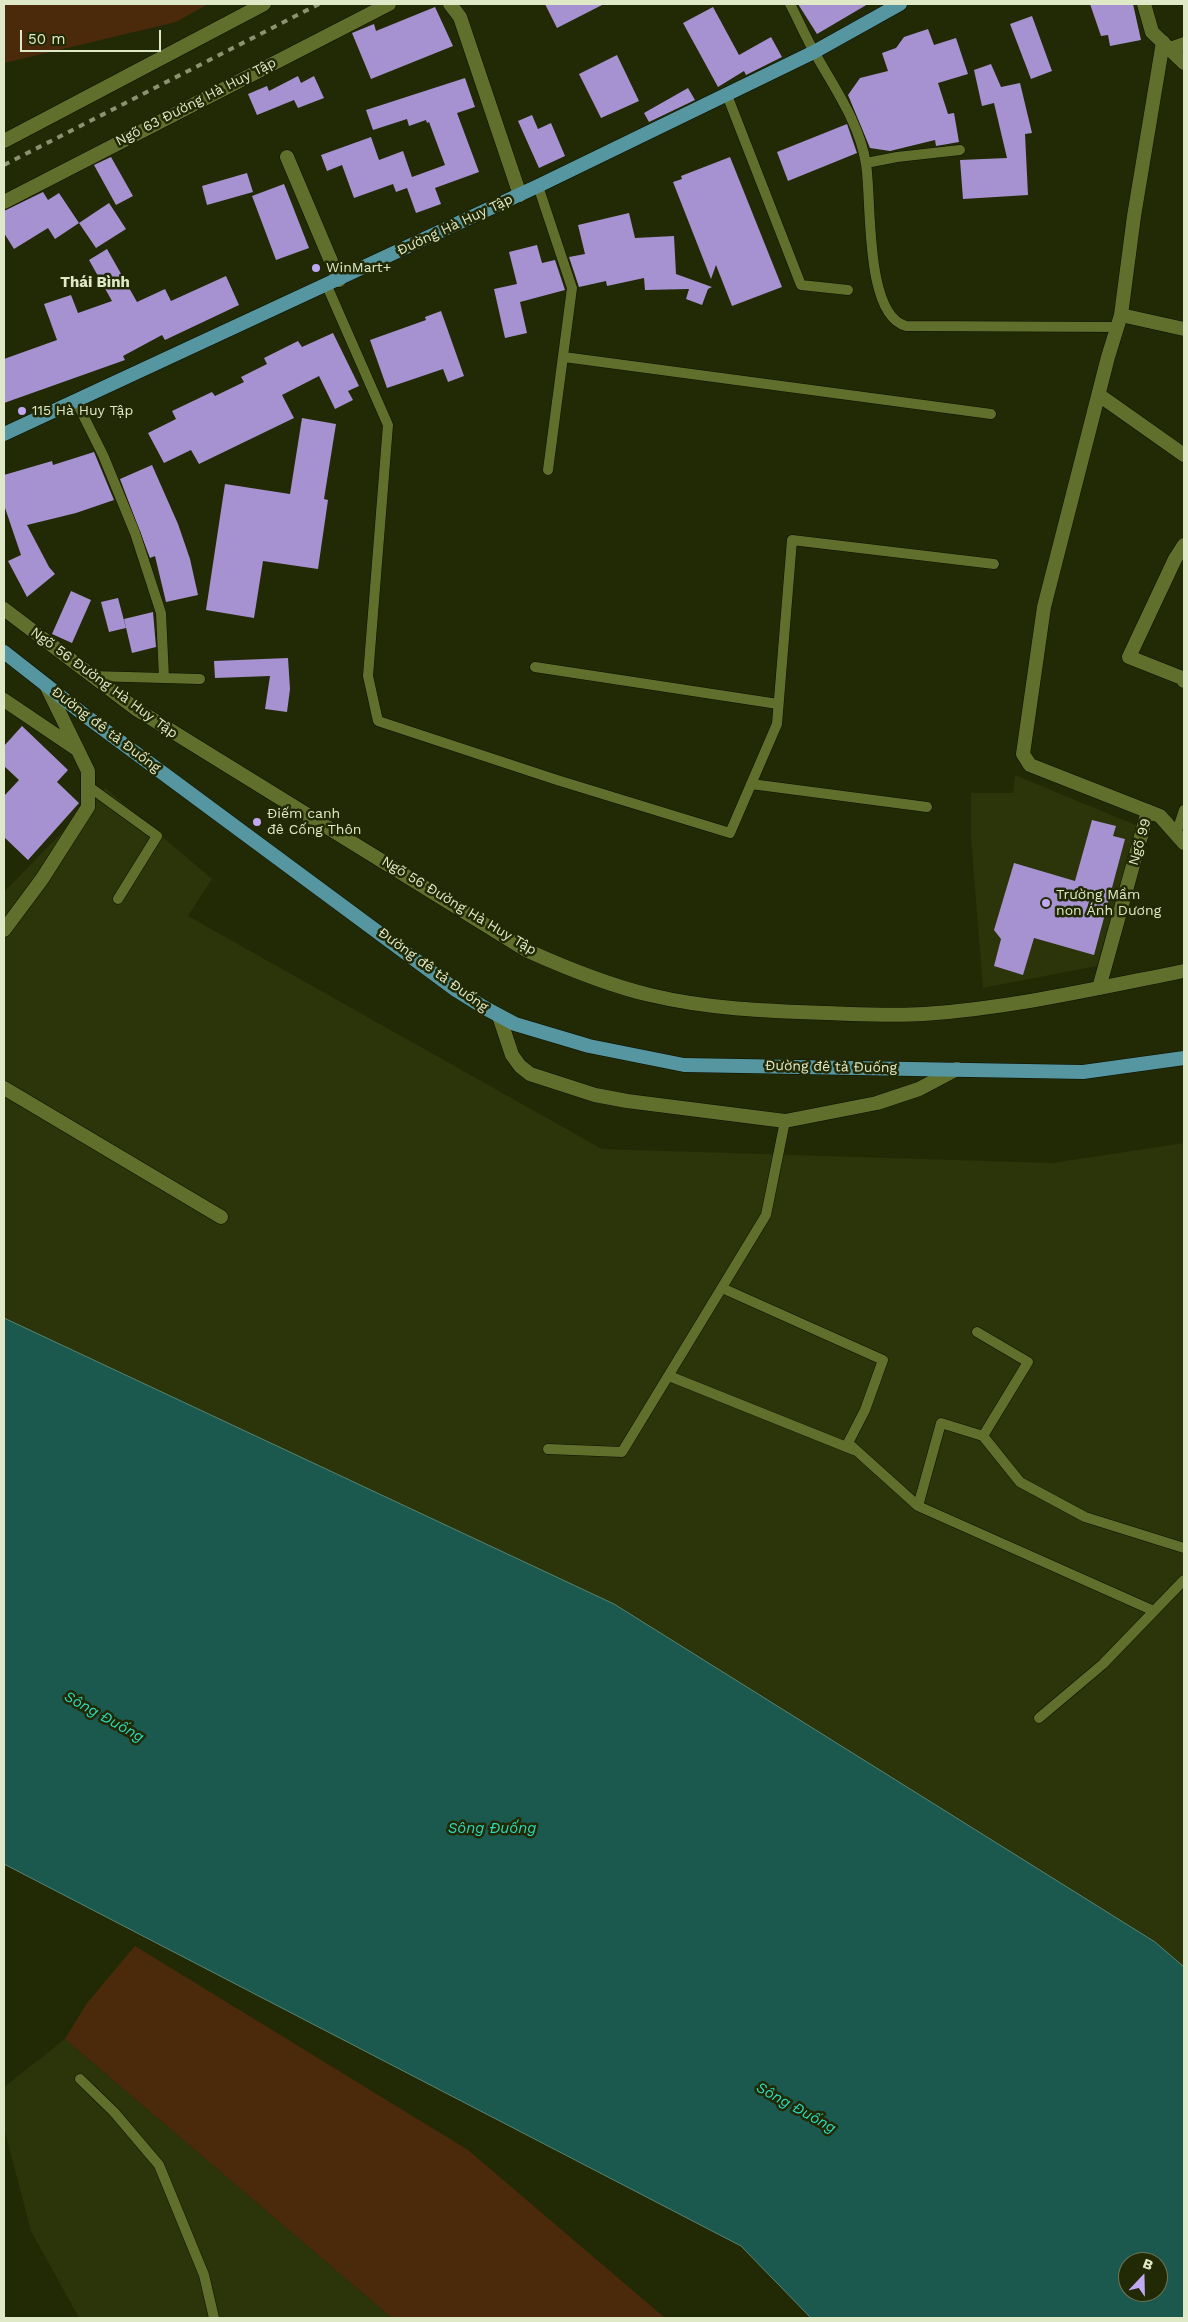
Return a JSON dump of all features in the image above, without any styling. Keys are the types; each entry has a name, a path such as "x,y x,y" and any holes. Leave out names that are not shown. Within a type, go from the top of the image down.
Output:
{"main road":[{"name":"Đường Hà Huy Tập","path":"4,434 333,283 728,95 814,52 900,4"},
{"name":"Đường đê tả Đuống","path":"4,652 456,990 516,1024 589,1046 684,1066 1083,1072 1184,1058"}],"street":[{"path":"4,141 264,4"},
{"name":"Ngõ 63 Đường Hà Huy Tập","path":"4,202 389,4"},
{"path":"450,4 460,17 520,194"},
{"path":"1144,4 1152,32 1184,63"},
{"path":"1166,46 1184,44"},
{"path":"1166,46 1134,216 1120,321 1044,607 1023,754 1030,765 1160,816 1180,838"},
{"path":"288,157 333,283"},
{"path":"1120,321 1184,329"},
{"path":"1099,395 1184,455"},
{"path":"1184,545 1171,568 1129,657 1182,678 1184,681"},
{"name":"Ngõ 56 Đường Hà Huy Tập","path":"4,609 90,676 188,742 396,868 518,945 569,969 612,984 649,995 728,1008 861,1014 923,1014 1020,1002 1184,971"},
{"path":"4,930 42,879 88,807 88,771 46,685"},
{"path":"4,700 78,750"},
{"name":"Ngõ 99","path":"1099,988 1148,811"},
{"path":"500,1016 512,1055 520,1066 530,1074 595,1095 627,1101 785,1121 877,1103 919,1089 957,1069"},
{"path":"4,1088 221,1217"}],"lane":[{"path":"790,4 814,52 851,116 866,163 868,220 878,289 892,320 896,324 906,326 1120,321"},
{"path":"728,95 801,285 848,290"},
{"path":"866,163 897,157 960,150"},
{"path":"538,186 572,288 548,470"},
{"path":"333,283 388,425 368,676 378,721 557,780 730,833 776,724 792,540 994,564"},
{"path":"564,357 992,414"},
{"path":"76,401 103,455 134,533 161,613 164,678"},
{"path":"535,668 778,704"},
{"path":"90,676 200,679"},
{"path":"751,784 927,807"},
{"path":"88,786 157,836 118,899"},
{"path":"1180,838 1184,810"},
{"path":"548,1449 622,1452 766,1215 785,1121"},
{"path":"722,1288 882,1360 864,1410 848,1443 918,1506 1154,1611"},
{"path":"977,1332 1028,1362 983,1436"},
{"path":"669,1376 859,1452"},
{"path":"918,1506 940,1423 983,1436 1020,1482 1085,1517 1184,1548"},
{"path":"1039,1718 1103,1664 1184,1580"},
{"path":"80,2079 138,2137 159,2165 204,2275 214,2318"}],"shaded area":[{"path":"4,4 208,4 176,22 4,63"},
{"name":"Trường Mầm non Ánh Dương","path":"1015,775 1138,826 1097,966 983,988 971,839 971,793 1013,793"},
{"path":"105,788 212,879 188,916 602,1149 1052,1163 1184,1143 1184,1967 1155,1942 614,1604 4,1318 4,892"},
{"path":"135,1946 468,2150 665,2318 392,2318 65,2039 87,2003"},
{"path":"65,2039 392,2318 79,2318 31,2231 4,2128 4,2087"}],"water":[{"name":"Sông Đuống","path":"4,1318 614,1604 1155,1942 1184,1967 1184,2318 811,2318 741,2246 4,1864"}],"building":[{"path":"545,4 604,4 557,28"},
{"path":"798,4 868,4 817,34"},
{"path":"1090,4 1133,4 1141,40 1110,46 1108,35 1101,36"},
{"path":"435,7 453,46 371,79 352,33 374,24 376,31"},
{"path":"713,7 739,55 771,37 782,57 746,75 744,71 718,87 683,23"},
{"path":"1032,16 1052,71 1031,79 1010,24"},
{"path":"928,29 934,45 956,38 968,74 938,83 948,114 954,113 959,142 936,146 935,140 890,151 870,148 848,95 860,78 888,71 882,53 896,48 904,37"},
{"path":"617,55 639,101 601,118 579,74"},
{"path":"991,64 1001,87 1020,83 1032,133 1025,134 1028,195 963,199 960,160 1007,158 994,103 982,106 974,70"},
{"path":"298,76 301,83 314,76 324,98 298,108 294,100 257,115 248,94 267,86 269,91"},
{"path":"465,78 475,107 457,113 479,172 435,188 441,204 416,213 407,188 396,192 393,184 354,198 342,165 327,171 321,155 371,137 379,160 403,151 412,177 445,165 429,122 427,123 426,120 409,126 407,119 373,130 366,110"},
{"path":"688,88 695,100 649,122 644,113"},
{"path":"532,115 538,129 551,123 565,156 539,168 518,121"},
{"path":"847,124 857,153 788,181 777,152"},
{"path":"111,157 133,196 116,205 94,165"},
{"path":"730,157 782,287 732,306 716,265 711,279 673,182 682,179 681,176"},
{"path":"247,173 253,192 207,205 202,186"},
{"path":"284,184 309,248 276,260 252,196"},
{"path":"43,192 48,200 59,193 79,223 55,239 48,228 14,249 4,233 4,211"},
{"path":"109,203 126,229 96,248 79,223"},
{"path":"629,213 635,238 674,236 676,274 712,287 708,289 702,305 686,299 689,289 645,290 644,278 607,286 606,281 579,287 569,257 585,254 578,225"},
{"path":"537,245 542,263 555,260 565,290 520,302 527,333 505,338 494,289 517,284 509,252"},
{"path":"107,249 137,302 165,289 171,301 226,276 239,305 165,340 162,335 123,356 125,360 4,403 4,359 57,340 44,304 71,295 78,313 112,301 89,260"},
{"path":"441,311 464,376 448,382 443,369 387,388 370,340 426,320 425,317"},
{"path":"333,333 359,386 348,391 353,400 335,409 319,376 282,395 294,418 199,464 191,450 164,463 148,433 176,419 172,411 212,392 215,396 244,382 241,377 267,364 264,358 298,341 302,347"},
{"path":"302,418 336,424 324,499 328,500 318,569 263,561 254,618 206,610 225,484 290,494"},
{"path":"94,452 114,500 76,513 27,525 49,567 55,574 27,597 8,561 21,555 4,505 4,475 52,461 53,465"},
{"path":"152,465 178,524 190,559 198,595 166,602 155,556 150,558 120,479"},
{"path":"71,591 91,600 72,643 52,634"},
{"path":"118,598 126,628 109,632 101,602"},
{"path":"153,612 156,647 132,653 124,619"},
{"path":"288,658 290,689 287,712 265,709 270,676 215,678 214,661"},
{"path":"22,726 68,770 57,782 79,803 28,860 4,837 4,796 19,780 4,766 4,746"},
{"path":"1092,820 1116,826 1113,836 1125,839 1094,955 1034,938 1023,975 994,966 1001,939 994,930 1014,863 1075,881"}],"railway":[{"path":"4,165 319,4"}],"place":[{"name":"WinMart+","path":"316,268"},
{"name":"115 Hà Huy Tập","path":"22,411"},
{"name":"Điếm canh đê Cống Thôn","path":"257,822"},
{"name":"Trường Mầm non Ánh Dương","path":"1046,903"}],"district":[{"name":"Thái Bình","path":"95,283"}]}
